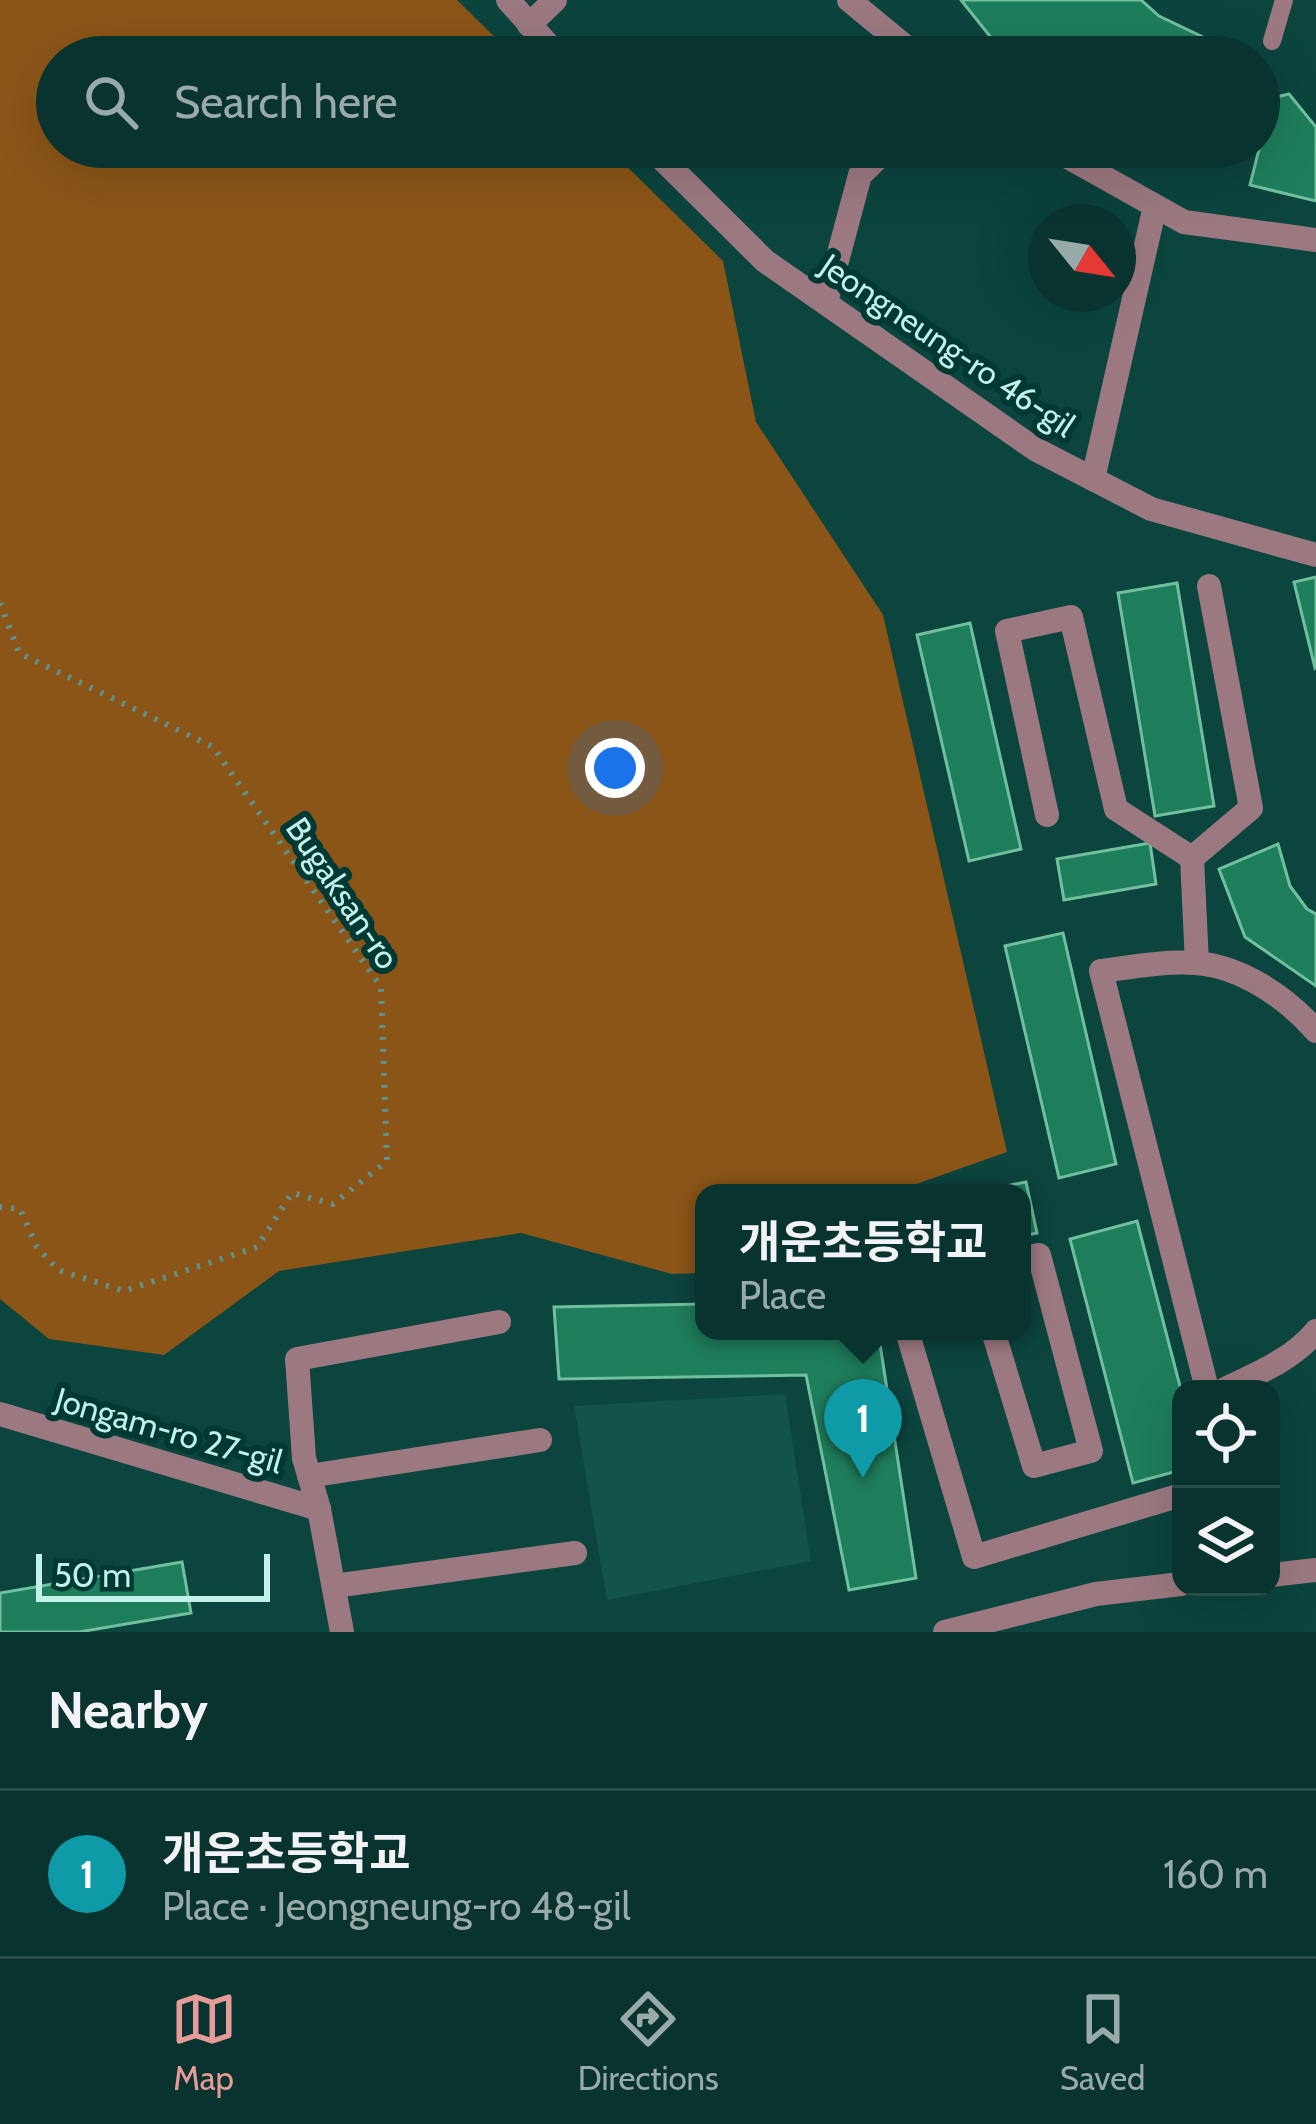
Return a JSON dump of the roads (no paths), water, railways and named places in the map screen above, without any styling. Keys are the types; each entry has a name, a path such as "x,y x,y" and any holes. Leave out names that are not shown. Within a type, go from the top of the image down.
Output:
{"street":[{"path":"508,0 540,36"},
{"path":"530,25 555,0"},
{"path":"849,0 893,36"},
{"name":"Jeongneung-ro 46-gil","path":"671,168 765,260 1035,448 1151,509 1316,556"},
{"path":"826,302 860,176 868,168"},
{"path":"1087,168 1184,222 1316,240"},
{"path":"1093,479 1155,206"},
{"path":"1192,858 1252,808 1209,586"},
{"path":"1047,815 1007,631 1071,617 1116,809 1192,858"},
{"path":"1192,858 1197,963"},
{"path":"1206,1380 1101,971 1197,963 1246,976 1299,1011 1316,1030"},
{"path":"996,1340 1034,1466 1091,1451 1039,1255 1031,1257"},
{"name":"Jongam-ro 27-gil","path":"342,1632 319,1509 304,1458 297,1359 499,1322"},
{"path":"1244,1380 1316,1331"},
{"path":"910,1340 974,1557 1172,1498"},
{"name":"Jongam-ro 27-gil","path":"0,1414 319,1509"},
{"name":"Jongam-ro 27-gil","path":"309,1476 540,1440"},
{"path":"334,1586 574,1553"},
{"path":"1280,1572 1316,1570"},
{"path":"945,1632 1096,1594 1172,1585"}],"lane":[{"path":"1273,36 1284,0"}],"place":[{"name":"개운초등학교","path":"863,1478"}]}
